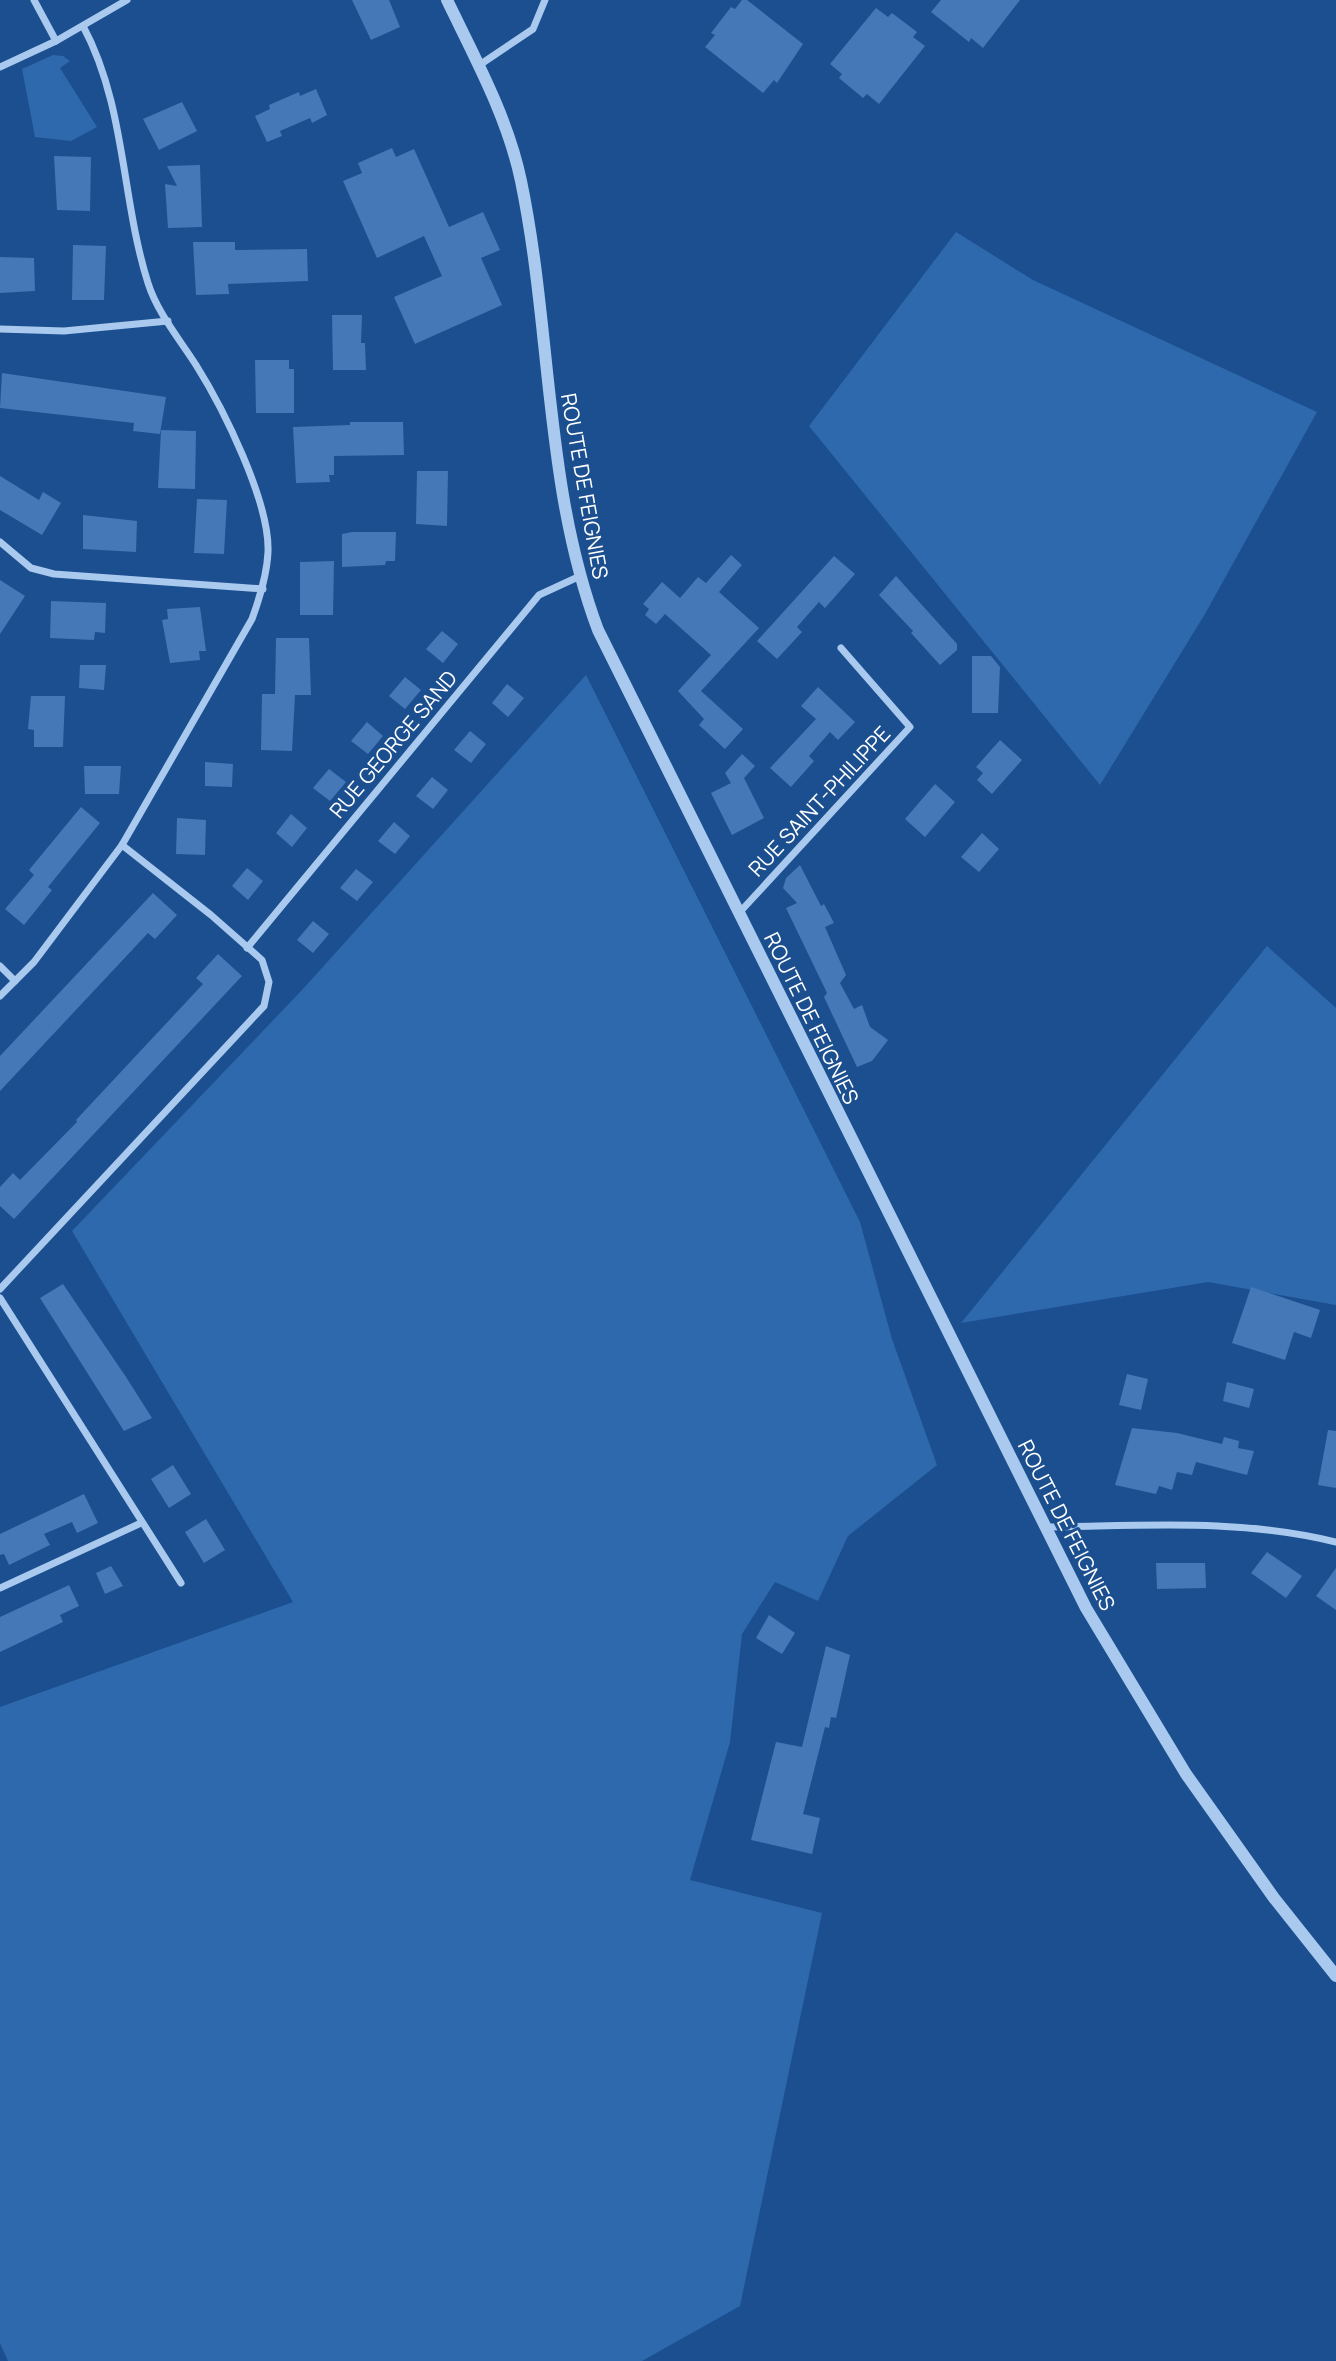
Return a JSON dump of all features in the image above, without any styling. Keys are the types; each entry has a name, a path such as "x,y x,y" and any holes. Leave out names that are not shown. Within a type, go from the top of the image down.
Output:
{"street":[{"path":"34,0 56,41"},
{"path":"0,67 56,41 127,0"},
{"name":"ROUTE DE FEIGNIES","path":"447,0 500,114 521,179 533,250 558,466 578,577 604,642 973,1379 1044,1527 1116,1662 1186,1774 1274,1898 1336,1976"},
{"path":"478,66 533,29 545,0"},
{"path":"0,996 34,962 122,845 240,642 263,589 268,536 260,500 202,375 149,286 139,251 116,116 97,53 83,26"},
{"path":"0,329 64,331 168,321"},
{"path":"0,542 32,568 54,574 263,589"},
{"name":"RUE GEORGE SAND","path":"247,948 539,595 578,577"},
{"name":"RUE SAINT-PHILIPPE","path":"739,914 910,727 841,648"},
{"path":"0,1289 264,1006 269,982 262,960 211,915 122,845"},
{"path":"0,966 15,981"},
{"path":"0,1298 181,1583"},
{"path":"0,1588 141,1523"},
{"path":"1044,1527 1176,1523 1241,1525 1336,1542"}],"shaded area":[{"path":"53,55 63,56 70,61 60,68 97,127 71,141 35,137 22,69"},
{"path":"956,232 1033,280 1317,412 1205,614 1100,785 809,426"},
{"path":"586,675 860,1222 892,1339 937,1465 848,1536 818,1601 775,1582 742,1634 730,1742 690,1880 822,1913 740,2306 642,2361 8,2361 0,2343 0,1707 293,1602 72,1231 302,990"},
{"path":"1267,946 1336,1008 1336,1305 1208,1282 961,1323"}],"building":[{"path":"352,0 389,0 400,27 371,40"},
{"path":"742,0 747,0 803,44 777,83 774,80 763,93 705,47 715,35 711,33 731,7 735,9"},
{"path":"941,0 1020,0 983,48 971,38 969,42 931,12"},
{"path":"876,8 888,17 892,13 917,32 913,37 925,46 879,104 867,94 863,98 839,78 842,74 830,64"},
{"path":"316,89 327,115 312,123 310,118 280,131 282,136 267,142 255,116 270,109 269,105 299,92 300,96"},
{"path":"182,102 197,131 159,150 143,119"},
{"path":"392,148 396,157 414,149 449,227 483,212 500,250 481,258 502,305 415,344 394,297 442,276 424,236 377,258 343,181 362,173 358,163"},
{"path":"54,156 91,157 90,211 57,210"},
{"path":"200,165 202,227 168,228 165,184 177,186 167,166"},
{"path":"193,242 235,242 235,250 307,249 308,281 228,284 229,294 196,295"},
{"path":"73,245 106,246 104,300 72,300"},
{"path":"0,257 34,258 35,291 0,293"},
{"path":"332,315 362,315 361,343 365,343 366,370 333,370"},
{"path":"255,360 289,360 289,369 294,369 294,413 256,413"},
{"path":"2,373 166,397 160,434 133,431 134,423 0,408"},
{"path":"350,422 403,422 404,455 334,456 334,475 329,475 330,482 296,483 293,427 350,425"},
{"path":"161,430 196,431 195,489 158,488"},
{"path":"417,471 448,471 447,526 416,524"},
{"path":"0,476 39,500 43,492 61,503 42,535 0,510"},
{"path":"197,499 227,500 224,554 194,553"},
{"path":"83,515 137,521 136,552 83,549"},
{"path":"396,532 395,561 386,561 385,565 342,567 342,534"},
{"path":"731,555 742,565 719,592 759,628 701,691 743,729 725,749 699,725 704,719 678,691 711,655 665,614 656,624 645,615 649,609 643,604 662,582 680,598 698,577 706,583"},
{"path":"834,556 855,574 825,608 819,602 797,627 802,632 777,659 757,641"},
{"path":"334,561 333,615 300,615 300,562"},
{"path":"896,576 957,644 957,650 940,665 879,595"},
{"path":"0,580 25,596 0,634"},
{"path":"51,601 106,603 105,633 95,632 94,640 50,638"},
{"path":"200,607 206,651 199,651 200,660 170,663 162,620 168,619 167,609"},
{"path":"442,631 458,644 443,663 426,649"},
{"path":"276,638 309,638 311,695 295,695 292,751 261,750 262,694 275,694"},
{"path":"972,656 991,656 1000,667 998,713 972,713"},
{"path":"80,665 106,665 104,690 79,688"},
{"path":"405,677 421,690 405,709 389,696"},
{"path":"507,684 524,698 508,717 492,703"},
{"path":"818,687 855,722 838,740 830,732 809,756 814,761 791,787 770,768 816,719 801,706"},
{"path":"31,696 65,696 63,747 34,747 34,730 28,729"},
{"path":"367,722 383,736 368,754 351,741"},
{"path":"470,731 486,744 471,763 454,750"},
{"path":"1000,740 1022,760 992,794 977,780 983,773 976,767"},
{"path":"742,754 755,766 744,778 764,818 732,835 711,793 731,783 725,773"},
{"path":"205,762 233,764 232,787 205,786"},
{"path":"84,766 121,766 119,794 85,794"},
{"path":"329,769 346,782 330,801 313,788"},
{"path":"432,777 448,790 433,809 416,796"},
{"path":"935,784 955,802 925,837 905,819"},
{"path":"81,807 100,823 48,887 52,890 24,925 5,909 34,875 29,870"},
{"path":"291,814 307,828 292,847 276,833"},
{"path":"177,818 206,820 205,855 176,854"},
{"path":"394,822 410,836 395,854 378,841"},
{"path":"982,833 999,849 979,872 961,857"},
{"path":"800,865 821,906 824,904 834,923 825,927 846,975 840,983 854,1009 862,1005 870,1027 888,1040 872,1061 857,1067 824,997 827,993 786,908 797,903 783,888 786,878"},
{"path":"247,868 263,881 248,900 232,886"},
{"path":"356,869 373,882 357,901 340,888"},
{"path":"153,893 177,915 155,939 148,933 0,1091 0,1056"},
{"path":"313,921 329,934 313,953 297,940"},
{"path":"218,954 242,976 14,1219 0,1206 0,1187 13,1173 20,1180 77,1122 203,984 196,978"},
{"path":"63,1284 152,1418 124,1431 40,1298"},
{"path":"1251,1287 1320,1310 1311,1338 1294,1332 1285,1360 1232,1343"},
{"path":"1127,1374 1148,1379 1141,1410 1119,1405"},
{"path":"1227,1382 1254,1389 1249,1408 1223,1401"},
{"path":"1132,1428 1177,1433 1222,1444 1224,1437 1239,1441 1238,1448 1254,1451 1247,1475 1196,1462 1192,1475 1177,1472 1172,1490 1159,1486 1156,1494 1115,1485"},
{"path":"1328,1430 1336,1431 1336,1488 1318,1485"},
{"path":"173,1465 191,1494 169,1508 151,1479"},
{"path":"84,1494 98,1523 77,1533 72,1522 44,1534 50,1545 9,1565 4,1554 0,1555 0,1534"},
{"path":"206,1519 225,1550 204,1563 185,1532"},
{"path":"1267,1552 1302,1576 1286,1598 1251,1573"},
{"path":"1156,1563 1205,1563 1206,1588 1157,1589"},
{"path":"111,1566 123,1586 105,1594 96,1573"},
{"path":"1336,1568 1336,1610 1316,1596"},
{"path":"69,1585 79,1606 60,1615 63,1622 0,1652 0,1617"},
{"path":"769,1615 795,1633 782,1654 756,1638"},
{"path":"826,1646 850,1655 836,1718 831,1717 829,1728 825,1727 803,1814 820,1818 812,1854 751,1840 776,1742 802,1747"}]}
